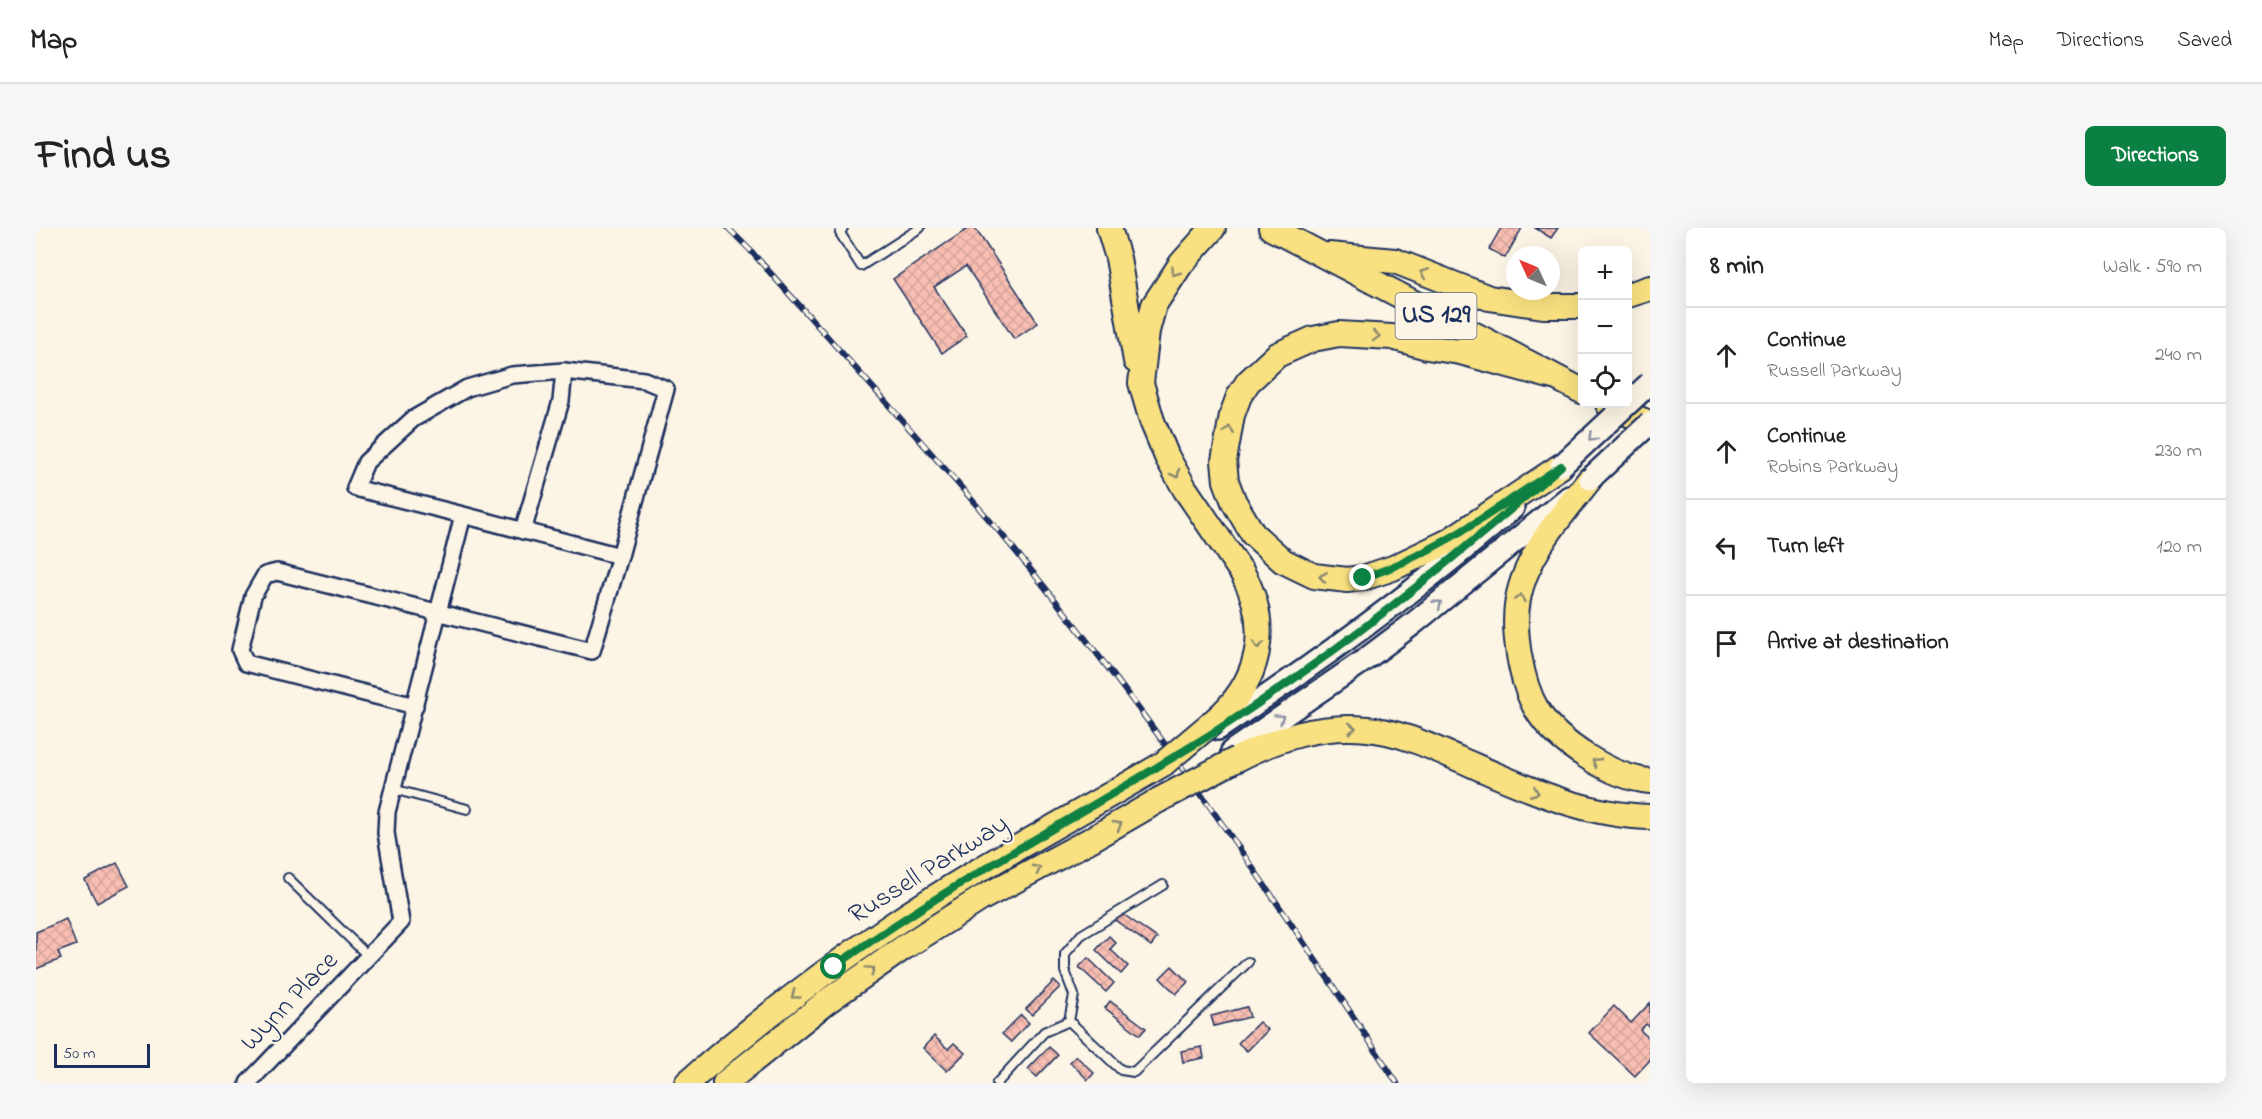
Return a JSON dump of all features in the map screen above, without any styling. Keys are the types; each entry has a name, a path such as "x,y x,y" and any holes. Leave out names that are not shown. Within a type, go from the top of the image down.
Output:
{"main road":[{"name":"Russell Parkway","path":"687,1083 788,1000 886,929 992,863 1163,764 1215,725 1238,696 1254,663 1259,636 1258,611 1244,574 1185,489 1167,457 1152,421 1141,383 1118,258 1109,228"},
{"path":"1141,383 1145,342 1154,305 1181,264 1213,228"},
{"name":"US 129","path":"1271,228 1578,389"},
{"path":"1318,254 1395,261 1489,298 1543,306 1578,306"},
{"path":"1632,295 1650,288"},
{"path":"1553,377 1460,352 1427,347 1392,337 1339,334 1313,339 1277,356 1248,382 1239,396 1232,415 1224,461 1226,481 1234,502 1253,534 1283,561 1314,576 1347,580 1363,578 1393,568 1449,541 1561,466"},
{"path":"1617,408 1650,423"},
{"path":"1590,479 1535,552 1518,599 1516,634 1524,679 1537,711 1567,744 1604,766 1634,780 1650,781"},
{"name":"Russell Parkway","path":"725,1083 826,1002 903,948 982,898 1092,839 1234,755 1289,736 1331,729 1369,729 1407,737 1566,803 1604,813 1650,817"}],"street":[{"path":"524,531 561,401 564,371"},
{"path":"415,706 246,663 240,650 253,596 265,575 277,572 592,651 620,556 666,389 644,380 564,371 512,375 467,388 413,419 366,462 355,488 620,556"},
{"path":"1215,725 1313,665 1434,574 1561,466 1650,383"},
{"path":"1234,755 1414,623 1590,479 1650,423"},
{"path":"393,789 464,515"},
{"name":"Wynn Place","path":"248,1083 401,922 386,833 387,812 393,789"}],"lane":[{"path":"843,228 840,233 861,266 920,228"},
{"path":"393,789 467,809"},
{"path":"288,878 369,957"},
{"path":"1069,1021 1074,995 1065,970 1065,954 1081,935 1162,885"},
{"path":"1069,1021 1120,1070 1134,1072 1248,962"},
{"path":"997,1083 1044,1032 1069,1021"}],"building":[{"path":"969,228 975,228 1038,323 1014,339 966,266 934,287 967,336 942,353 893,279"},
{"path":"1501,228 1522,228 1512,246 1506,246 1505,258 1489,249"},
{"path":"1535,228 1558,228 1551,238"},
{"path":"117,863 129,886 97,903 85,880"},
{"path":"1120,912 1157,938 1151,946 1115,920"},
{"path":"66,919 76,945 58,952 61,959 36,969 36,932"},
{"path":"1109,936 1116,943 1110,949 1128,966 1121,974 1096,950"},
{"path":"1088,958 1114,983 1106,992 1079,967"},
{"path":"1172,966 1188,982 1176,994 1160,978"},
{"path":"1054,981 1060,987 1032,1015 1026,1009"},
{"path":"1110,1001 1146,1028 1140,1035 1105,1008"},
{"path":"1650,1003 1650,1028 1646,1024 1640,1030 1650,1039 1650,1060 1635,1076 1589,1033 1614,1006 1631,1023"},
{"path":"1247,1007 1250,1017 1214,1026 1211,1016"},
{"path":"1021,1015 1029,1023 1011,1042 1002,1034"},
{"path":"1259,1022 1268,1030 1247,1051 1238,1043"},
{"path":"934,1036 948,1049 954,1043 965,1053 947,1071 923,1048"},
{"path":"1049,1047 1058,1055 1037,1077 1028,1069"},
{"path":"1202,1047 1204,1058 1183,1062 1181,1051"},
{"path":"1076,1056 1094,1073 1088,1080 1070,1062"}],"railway":[{"path":"728,228 941,464 1056,601 1208,804 1397,1083"}],"route":[{"path":"834,967 886,929 942,893 1163,764 1313,665 1434,574 1561,466 1449,541 1393,568 1363,578"}]}
